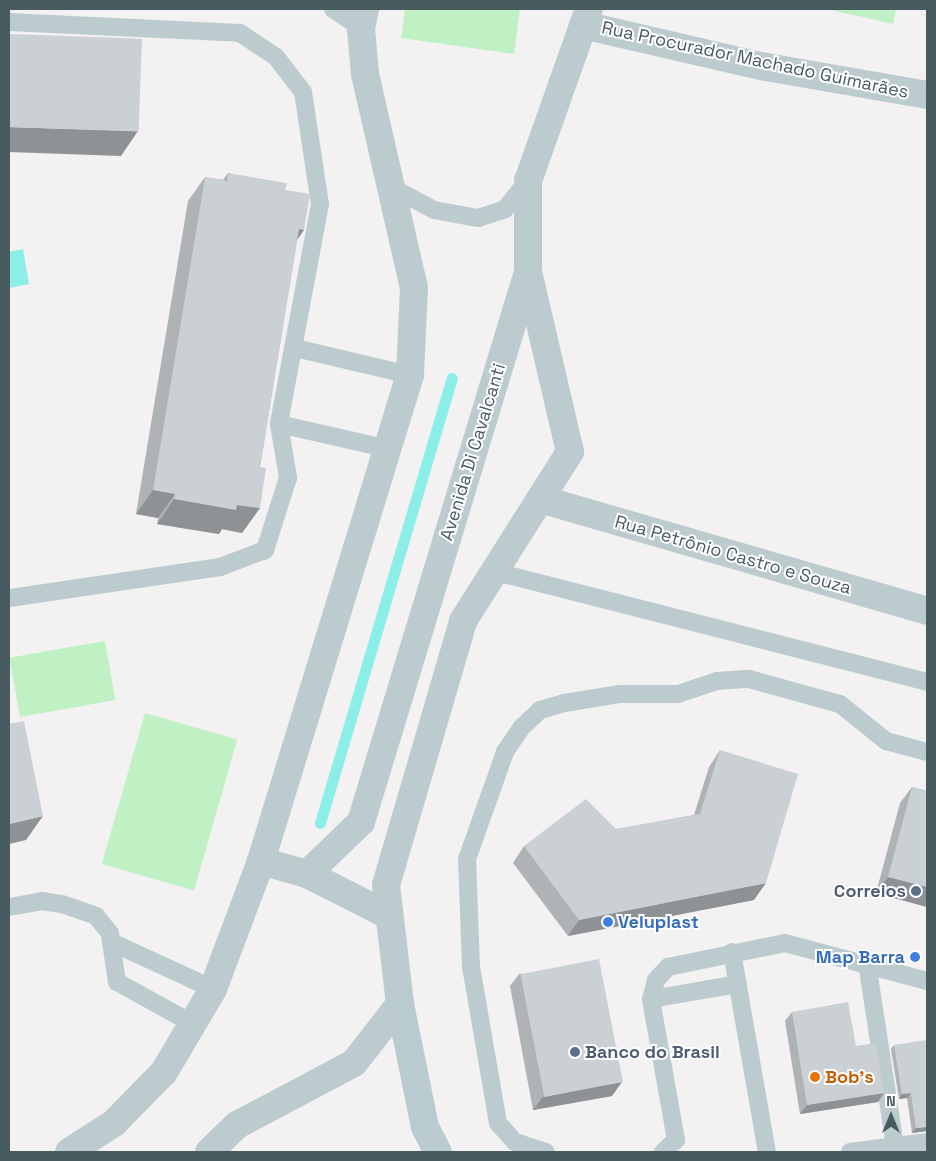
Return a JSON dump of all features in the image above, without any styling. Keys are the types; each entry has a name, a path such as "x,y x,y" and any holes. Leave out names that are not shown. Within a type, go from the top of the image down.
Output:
{"main road":[{"path":"400,1004 425,1127 438,1152"}],"street":[{"name":"Rua Procurador Machado Guimarães","path":"586,17 761,66 927,96"},
{"name":"Avenida Di Cavalcanti","path":"307,874 361,822 528,272 528,181 586,17"},
{"path":"69,1152 114,1123 164,1072 195,1024 213,989 261,861 389,449 411,368 414,288 365,74 363,18"},
{"path":"209,1152 237,1125 354,1063 400,1004 386,914 386,885 463,621 492,571 570,452 528,272"},
{"name":"Rua Petrônio Castro e Souza","path":"540,499 927,611"},
{"path":"261,861 307,874 386,914"}],"lane":[{"path":"334,9 363,18"},
{"path":"9,22 240,33 276,57 303,92 320,204 295,348 279,424 288,478 265,550 220,567 9,598"},
{"path":"390,187 434,210 478,218 505,208 528,181"},
{"path":"295,348 411,368"},
{"path":"279,424 389,449"},
{"path":"492,571 927,682"},
{"path":"546,1152 516,1142 498,1123 471,967 467,858 505,752 522,727 540,710 620,694 678,694 717,681 748,678 840,704 886,741 927,752"},
{"path":"9,907 42,901 62,904 96,916 110,933 117,982 195,1024"},
{"path":"111,942 213,989"},
{"path":"664,1152 676,1140 651,999 656,980 668,967 732,952 785,943 927,981"},
{"path":"732,952 767,1152"},
{"path":"867,964 891,1149"},
{"path":"651,999 738,984"},
{"path":"850,1152 891,1149 927,1142"}],"green space":[{"path":"405,9 520,9 514,54 401,38"},
{"path":"827,9 896,9 893,24"},
{"path":"105,641 115,700 20,717 9,658"},
{"path":"145,713 237,739 194,890 102,864"}],"water":[{"path":"23,249 29,284 9,288 9,252"}],"building":[{"path":"9,34 142,39 139,132 9,127"},
{"path":"228,173 287,183 285,190 310,194 304,230 299,229 260,467 266,468 260,508 237,505 236,510 174,499 175,494 153,490 205,177 227,181"},
{"path":"24,721 43,816 9,824 9,724"},
{"path":"720,750 798,774 766,883 579,920 524,846 586,799 616,829 700,814"},
{"path":"912,787 927,791 927,887 888,877"},
{"path":"599,959 623,1082 544,1097 520,974"},
{"path":"848,1002 856,1046 876,1043 884,1093 807,1105 792,1012"},
{"path":"927,1040 927,1127 916,1128 911,1093 902,1094 894,1045"}],"waterway":[{"path":"320,823 452,378"}],"place":[{"name":"Correios","path":"916,891"},
{"name":"Veluplast","path":"608,922"},
{"name":"Map Barra","path":"915,957"},
{"name":"Banco do Brasil","path":"575,1052"},
{"name":"Bob's","path":"815,1077"}]}
